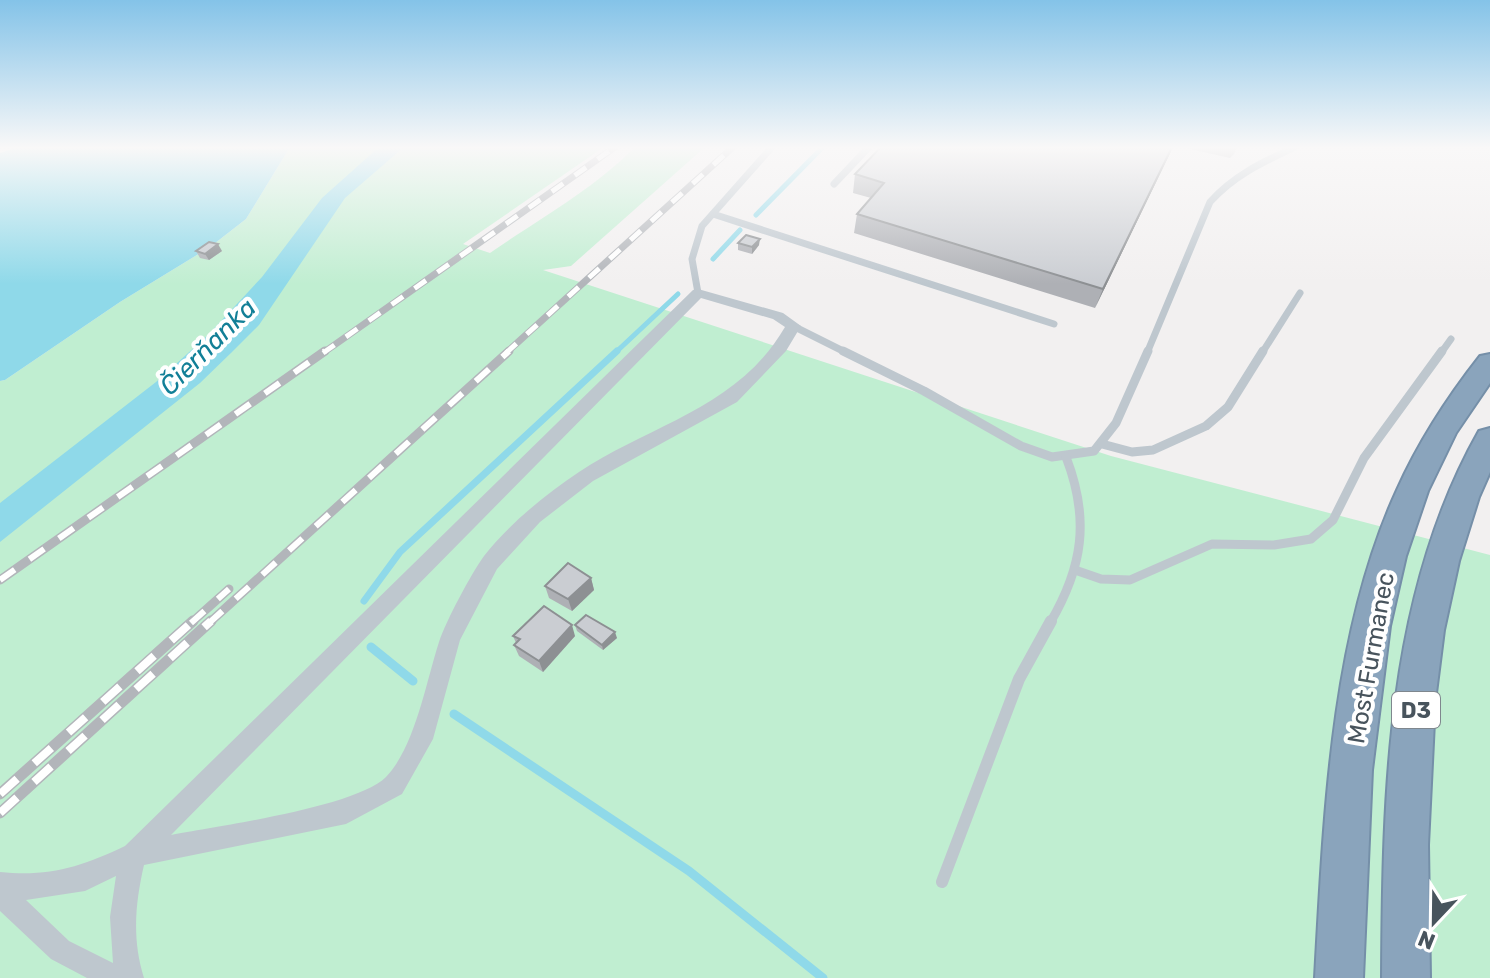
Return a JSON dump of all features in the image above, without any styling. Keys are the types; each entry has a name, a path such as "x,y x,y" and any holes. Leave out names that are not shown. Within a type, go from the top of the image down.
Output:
{"highway":[{"name":"Most Furmanec","path":"1339,978 1342,885 1352,768 1366,659 1386,566 1411,496 1440,433 1490,363"},
{"name":"Most Furmanec","path":"1406,978 1408,816 1418,691 1434,589 1456,516 1486,445"}],"street":[{"path":"0,885 32,888 85,878 134,855 346,812 394,786 422,739 450,639 490,563 533,517 587,476 731,398 781,347 793,326 778,316 698,293 134,855 125,886 123,921 123,958 131,978"},
{"path":"0,893 60,950 115,978"}],"lane":[{"path":"698,293 692,259 702,226 732,193"},
{"path":"793,326 924,391 1021,446 1052,457 1094,451 1102,444 1141,368 1195,232 1218,193"},
{"path":"713,214 1054,324"},
{"path":"1102,444 1132,452 1153,450 1189,436 1212,421 1235,396 1300,293"},
{"path":"1075,570 1101,579 1130,580 1212,544 1274,545 1311,539 1333,520 1364,458 1451,339"},
{"path":"942,882 1019,679 1069,590 1075,570 1080,513 1074,475 1066,457"}],"green space":[{"path":"262,193 538,193 463,244 490,253 580,193 654,193 571,266 543,270 1111,456 1490,555 1490,978 0,978 0,381 210,247 246,219"}],"water":[{"path":"0,193 262,193 246,219 210,247 0,381"},
{"name":"Čierňanka","path":"328,193 351,193 259,325 200,383 0,542 0,503 156,382 208,335 262,277"}],"building":[{"path":"876,193 1150,193 1103,289 857,214"},
{"path":"746,235 760,239 752,247 738,243"},
{"path":"209,242 218,244 205,254 196,251"},
{"path":"568,563 591,578 568,599 545,586"},
{"path":"544,606 572,625 539,661 514,645 520,639 513,636"},
{"path":"586,615 615,632 602,645 575,625"}],"waterway":[{"path":"756,215 778,193"},
{"path":"713,259 740,230"},
{"path":"615,353 678,294"},
{"path":"364,601 400,552 617,351"},
{"path":"371,647 413,681"},
{"path":"454,714 689,871 823,978"}],"railway":[{"path":"323,353 550,193"},
{"path":"506,353 683,193"},
{"path":"0,580 325,351"},
{"path":"209,623 509,351"},
{"path":"191,623 229,589"},
{"path":"0,794 193,621"},
{"path":"0,813 211,621"}]}
